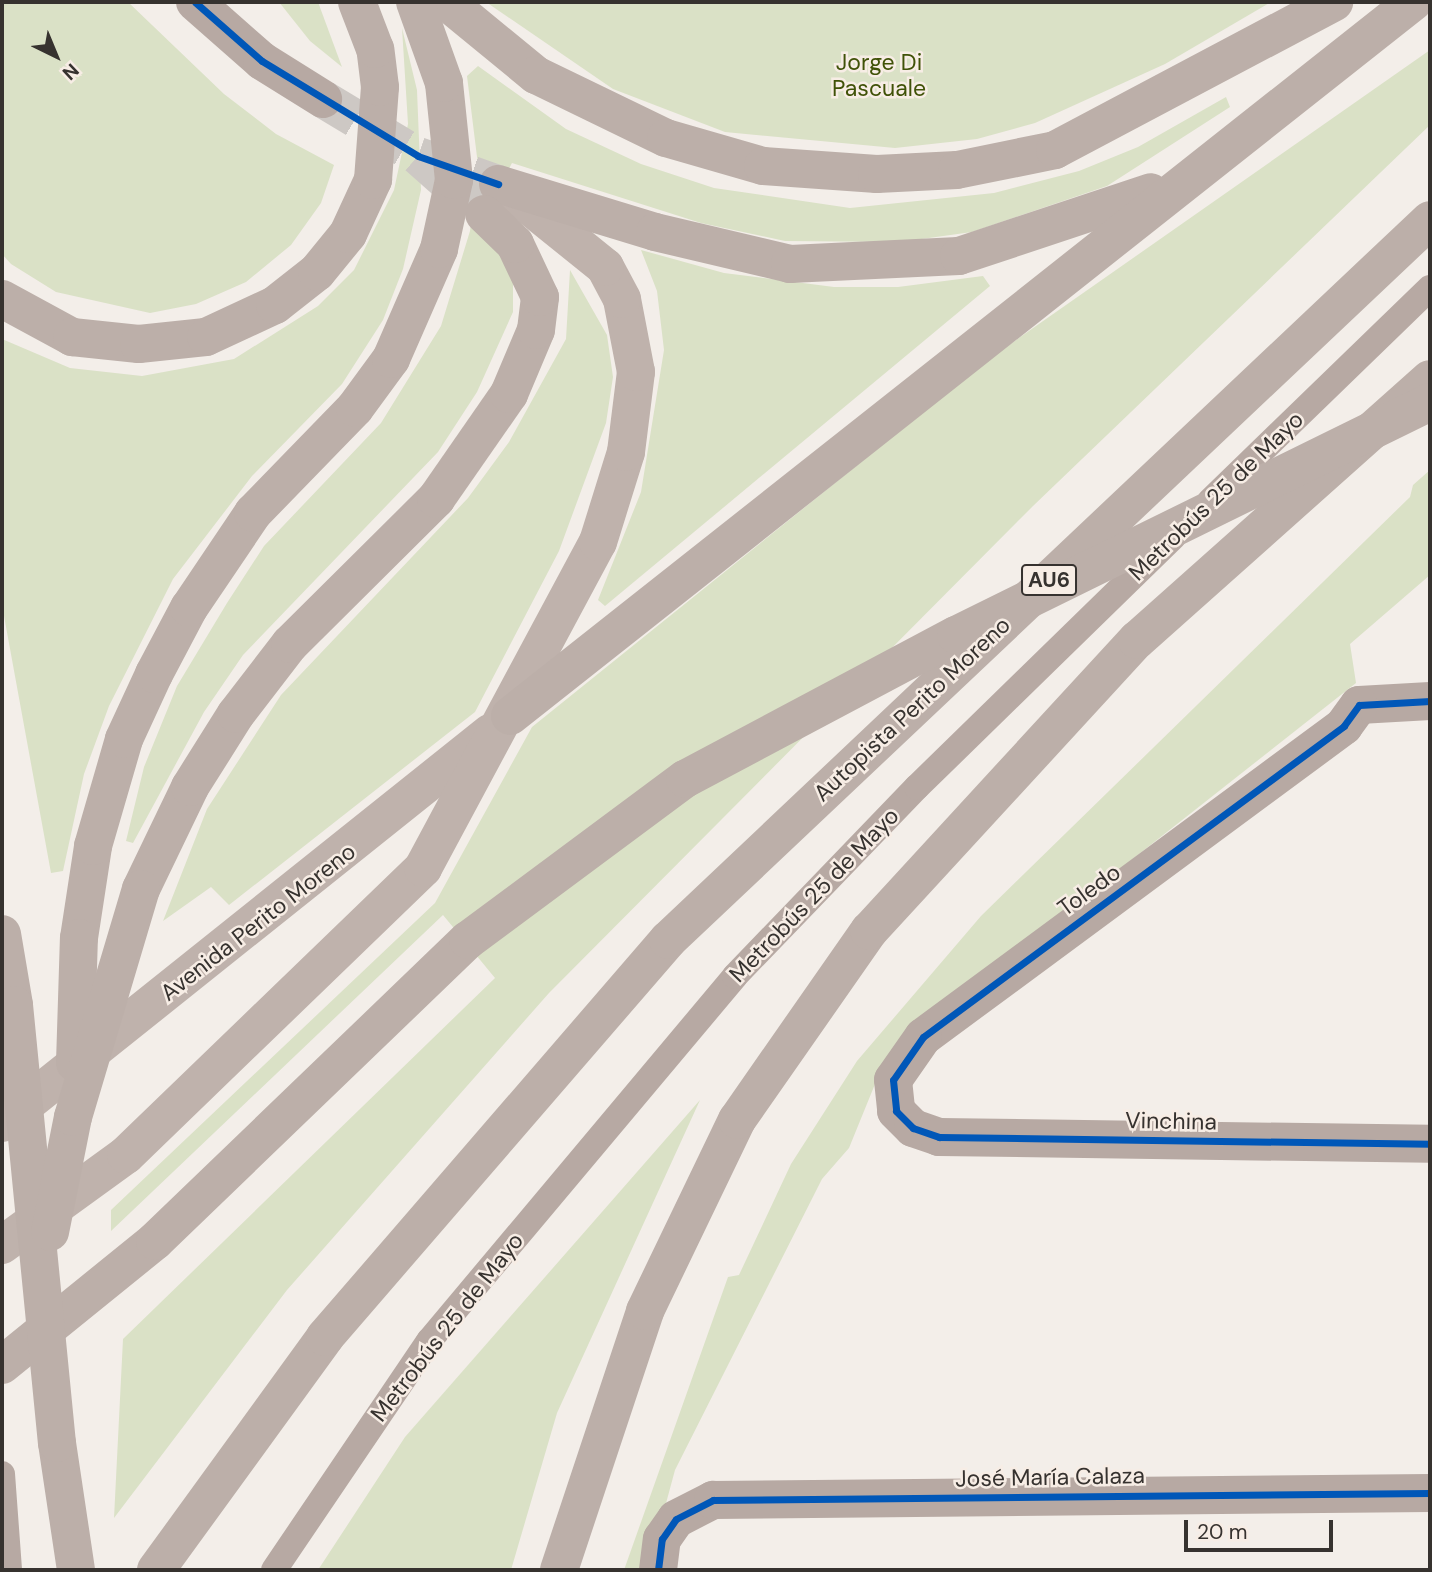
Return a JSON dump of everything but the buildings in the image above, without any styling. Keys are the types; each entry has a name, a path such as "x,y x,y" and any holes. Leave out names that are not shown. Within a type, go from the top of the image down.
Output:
{"highway":[{"path":"2,299 72,337 139,344 206,337 275,305 317,272 348,234 373,180 380,87 376,48 357,2"},
{"path":"73,1117 79,938 93,846 124,739 189,608 253,513 355,408 391,359 434,262 454,180 444,83 415,2"},
{"path":"447,2 536,75 666,138 763,166 877,174 957,170 1055,150 1335,2"},
{"path":"510,716 1180,181 1413,2"},
{"path":"496,195 790,264 959,256 1180,181"},
{"path":"42,1268 73,1117 141,889 190,787 236,714 290,644 436,499 509,394 536,330 540,297 496,195"},
{"name":"Autopista Perito Moreno","path":"156,1570 325,1337 668,940 1430,219"},
{"path":"559,1570 645,1311 737,1120 869,931 1137,640 1430,379"},
{"path":"2,1365 155,1241 468,940 685,779 956,635 1430,402"},
{"path":"2,934 14,1005 42,1268 57,1443 76,1570"}],"main road":[{"path":"2,1245 126,1155 423,868 510,716 598,542 626,452 636,372 622,299 605,267 496,195"},
{"name":"Avenida Perito Moreno","path":"2,1123 510,716"}],"street":[{"path":"195,2 262,61 323,99"},
{"name":"Toledo","path":"913,1128 896,1111 892,1080 923,1037 1345,726 1359,705 1430,701"},
{"name":"Vinchina","path":"913,1128 939,1137 1430,1144"},
{"name":"José María Calaza","path":"658,1570 662,1539 676,1519 713,1500 1430,1493"}],"lane":[{"name":"Metrobús 25 de Mayo","path":"275,1570 429,1341 735,976 916,787 1430,288"},
{"path":"2,1474 9,1570"}],"green space":[{"path":"2,2 128,2 224,94 276,134 334,165 321,203 291,245 246,282 196,304 150,313 56,292 11,264 2,254"},
{"path":"279,2 318,2 342,67 310,41"},
{"name":"Jorge Di Pascuale","path":"486,2 1271,2 1165,64 1035,123 977,139 895,148 725,132 613,89"},
{"path":"402,28 417,90 421,190 403,269 383,320 342,384 252,476 173,579 109,706 84,774 63,871 51,873 2,605 2,339 70,368 142,376 234,359 318,306 354,270 394,190 408,124"},
{"path":"1430,50 1430,125 1033,506 549,993 287,1290 114,1518 123,1339 495,978 443,915 111,1231 111,1210 435,903 532,727 989,359"},
{"path":"478,66 566,129 641,164 714,188 850,208 994,193 1079,171 1138,147 1226,97 1230,107 1107,186 972,232 900,242 785,241 701,223 512,163 477,228 498,250 513,281 513,312 477,392 438,452 243,655 204,712 133,843 126,841 144,767 177,686 227,603 264,546 381,423 441,326 470,231 478,165 467,76"},
{"path":"641,250 724,273 834,287 898,287 983,276 990,286 605,606 598,600 641,492 664,350 657,291"},
{"path":"570,270 607,335 613,377 606,423 559,551 475,712 229,905 211,887 163,921 207,809 281,695 468,498 509,442 566,339"},
{"path":"1430,470 1430,575 1350,644 1356,683 917,1029 884,1062 849,1148 822,1179 675,1470 648,1570 624,1570 728,1277 739,1275 791,1164 857,1061 981,916 1410,497 1413,485"},
{"path":"700,1100 557,1413 511,1570 318,1570 405,1437"}],"tunnel":[{"path":"323,99 418,156 498,184"},
{"path":"418,156 472,204"}],"cycle path":[{"path":"195,2 262,61 418,156 498,184"},
{"path":"1430,701 1359,705 1344,726 923,1037 893,1080 896,1111 913,1128 939,1137 1430,1144"},
{"path":"658,1570 662,1539 676,1519 713,1500 1430,1493"}]}
